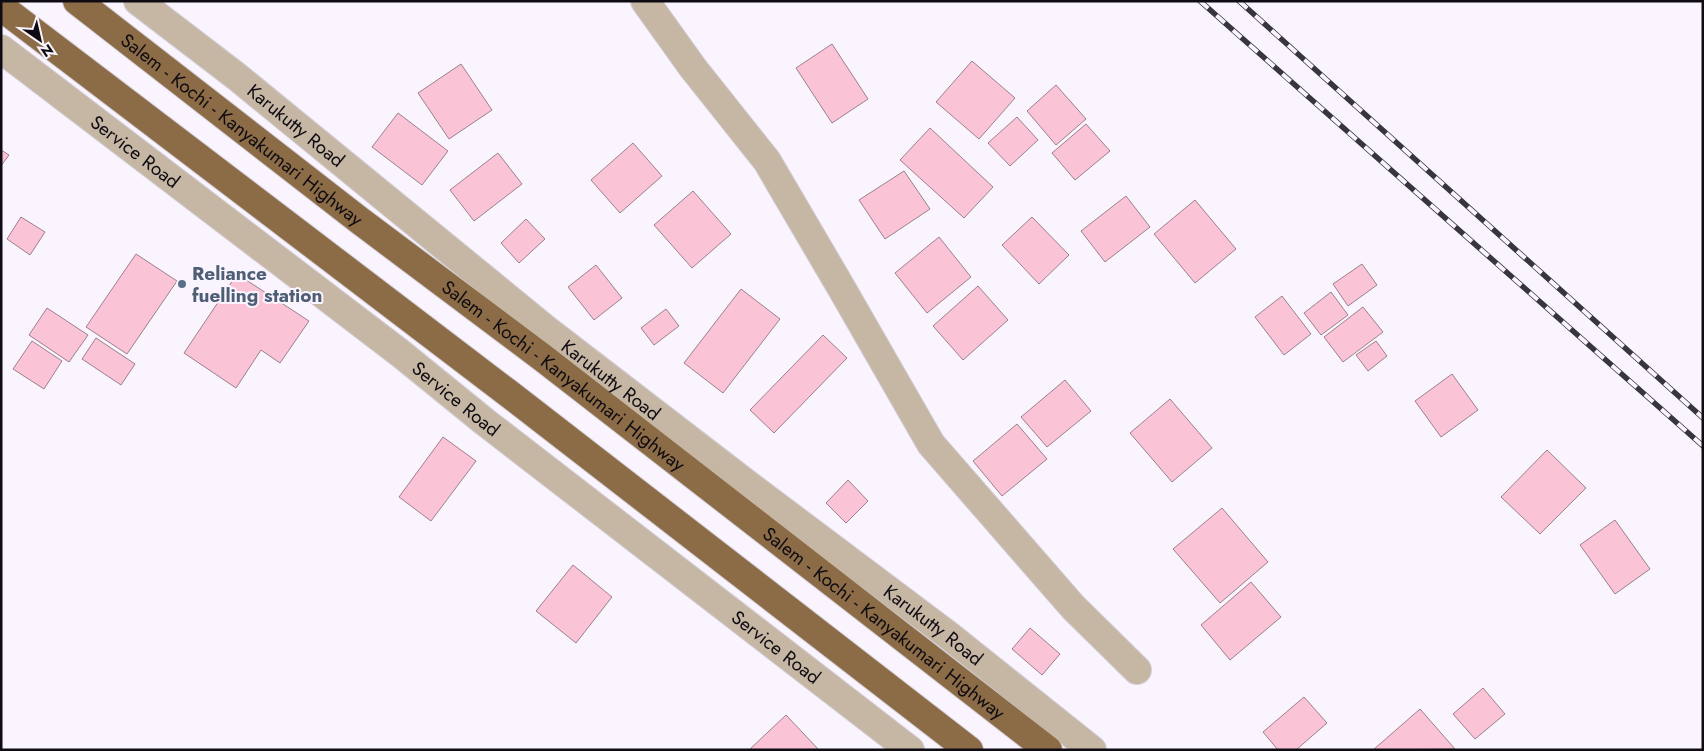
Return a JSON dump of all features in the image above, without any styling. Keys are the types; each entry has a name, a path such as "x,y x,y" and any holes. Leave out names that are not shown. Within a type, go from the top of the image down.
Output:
{"highway":[{"name":"Salem - Kochi - Kanyakumari Highway","path":"77,1 359,220 543,358 1048,750"},
{"path":"1,7 508,393 969,750"}],"street":[{"name":"Karukutty Road","path":"138,1 236,76 548,331 948,635 1092,750"},
{"path":"645,1 693,68 767,161 931,444 1073,608 1137,670"},
{"name":"Service Road","path":"1,49 392,347 493,428 910,750"}],"building":[{"path":"832,44 868,99 832,123 796,68"},
{"path":"972,61 1015,98 979,139 936,102"},
{"path":"461,64 492,110 449,139 418,93"},
{"path":"1056,85 1086,119 1056,145 1027,111"},
{"path":"398,113 448,151 422,185 372,147"},
{"path":"1017,117 1038,140 1010,166 988,143"},
{"path":"1086,124 1110,151 1075,180 1052,153"},
{"path":"930,128 993,187 964,218 900,160"},
{"path":"633,143 662,176 620,213 591,180"},
{"path":"1,150 9,155 1,166"},
{"path":"498,153 522,184 474,221 450,190"},
{"path":"904,171 930,209 885,239 859,200"},
{"path":"693,191 731,234 692,268 654,225"},
{"path":"1126,196 1150,227 1105,262 1081,231"},
{"path":"1195,200 1236,249 1195,283 1154,234"},
{"path":"21,217 45,232 30,255 7,239"},
{"path":"1032,217 1069,255 1039,284 1002,245"},
{"path":"526,219 545,239 519,263 501,243"},
{"path":"939,237 971,277 927,313 895,273"},
{"path":"136,254 177,281 127,354 86,327"},
{"path":"1362,264 1377,285 1348,306 1333,284"},
{"path":"596,265 622,298 594,320 568,287"},
{"path":"237,274 309,321 280,363 261,350 236,388 184,353"},
{"path":"978,286 1008,320 963,360 933,326"},
{"path":"741,289 780,319 723,393 684,363"},
{"path":"1331,292 1348,315 1321,335 1304,313"},
{"path":"1282,296 1311,334 1284,355 1255,317"},
{"path":"1363,307 1383,332 1343,362 1324,337"},
{"path":"47,308 88,335 69,362 29,335"},
{"path":"666,309 679,326 654,345 641,328"},
{"path":"823,335 847,358 774,433 750,410"},
{"path":"96,338 135,364 121,385 82,359"},
{"path":"32,341 62,361 44,389 13,369"},
{"path":"1376,341 1387,356 1368,371 1356,355"},
{"path":"1452,374 1478,410 1441,437 1415,401"},
{"path":"1065,380 1091,411 1047,447 1021,417"},
{"path":"1170,399 1212,448 1172,482 1130,433"},
{"path":"1017,424 1047,459 1002,496 973,461"},
{"path":"443,437 476,461 431,521 399,497"},
{"path":"1547,450 1586,488 1540,534 1501,497"},
{"path":"848,480 868,501 846,523 826,503"},
{"path":"1222,508 1268,562 1220,603 1173,549"},
{"path":"1615,520 1650,569 1615,594 1580,545"},
{"path":"573,565 612,597 576,643 536,611"},
{"path":"1251,582 1281,617 1230,660 1201,625"},
{"path":"1030,628 1060,654 1042,675 1012,649"},
{"path":"1483,688 1505,714 1475,739 1453,714"},
{"path":"1304,697 1327,723 1296,750 1278,750 1263,732"},
{"path":"1420,709 1455,749 1373,750"},
{"path":"786,715 819,750 749,750"}],"railway":[{"path":"1200,1 1703,446"},
{"path":"1239,1 1703,418"}],"place":[{"name":"Reliance fuelling station","path":"182,284"}]}
